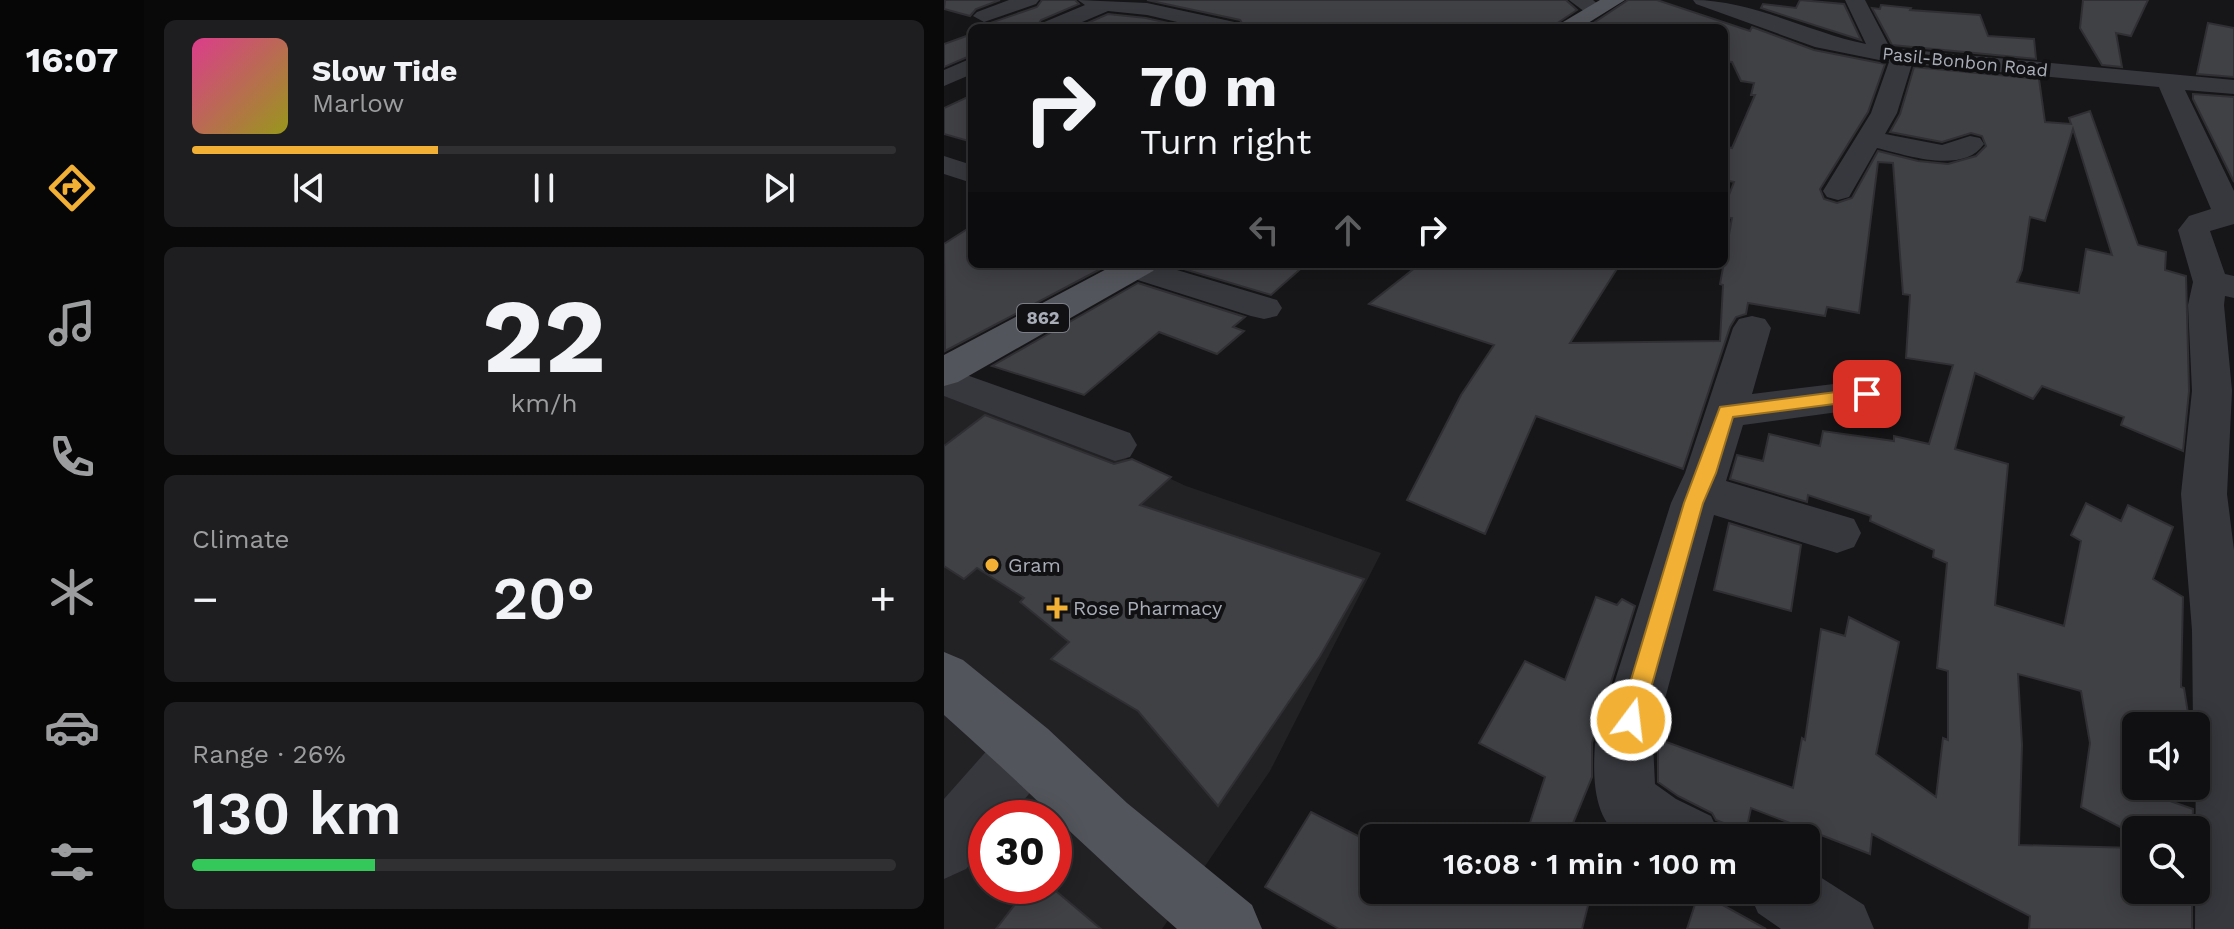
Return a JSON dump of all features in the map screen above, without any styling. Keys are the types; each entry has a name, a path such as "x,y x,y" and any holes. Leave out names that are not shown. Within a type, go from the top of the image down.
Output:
{"main road":[{"path":"1570,24 1597,4"},
{"name":"862","path":"944,372 1133,268"},
{"path":"944,679 1027,750 1105,825 1228,929"}],"street":[{"path":"984,16 1029,0"},
{"name":"Pasil-Bonbon Road","path":"1703,0 1754,8 1823,42 1892,55 2234,87"},
{"path":"1838,191 1884,113 1892,55 1855,0"},
{"path":"1057,24 1097,2 1147,9 1213,24"},
{"path":"1118,24 1147,9"},
{"path":"944,79 968,67"},
{"path":"2169,82 2227,209 2223,217 2200,223 2194,230 2222,284 2206,305 2212,391 2204,494 2218,630 2229,929"},
{"path":"1871,139 1944,154 1970,144"},
{"path":"944,165 968,173"},
{"path":"1143,268 1264,308"},
{"path":"1662,824 1640,813 1625,798 1621,775 1624,744 1699,492 1752,328"},
{"path":"944,381 1115,445"},
{"path":"1726,412 1867,394"},
{"path":"1699,492 1837,533"},
{"path":"944,847 1027,750"},
{"path":"1802,904 1840,929"}],"shaded area":[{"path":"944,374 1186,486 1381,553 1270,771 1162,929 944,929"}],"building":[{"path":"945,0 1000,0 976,9 970,16 944,9"},
{"path":"1042,0 1075,0 1079,4 1041,20 1038,24 993,22 1037,7"},
{"path":"1147,0 1566,0 1577,10 1556,24 1242,24 1240,20"},
{"path":"1628,0 1657,0 1750,31 1752,27 1814,50 1885,64 1868,112 1820,189 1824,199 1837,203 1852,198 1878,151 1918,161 1948,164 1976,156 1986,146 1982,136 1971,133 1942,142 1890,132 1900,114 1914,67 2039,79 2045,122 2071,124 2069,118 2090,111 2138,245 2166,252 2165,270 2186,276 2189,391 2183,451 2121,425 2124,417 2042,386 2033,399 1975,373 1955,449 2008,464 1995,605 2064,626 2081,541 2071,535 2086,503 2121,521 2128,505 2173,527 2153,579 2183,597 2181,687 2184,688 2188,712 2122,712 2122,800 2170,800 2193,809 2193,816 2122,816 2122,828 2081,807 2090,743 2081,691 2018,674 2022,745 2019,845 2122,848 2122,904 2192,904 2192,929 2029,929 2030,916 1872,834 1870,854 1820,835 1820,824 1792,824 1751,808 1748,824 1726,824 1658,782 1658,739 1793,788 1802,738 1805,740 1821,629 1845,636 1849,617 1899,642 1876,754 1936,797 1943,738 1948,740 1948,671 1937,668 1947,563 1933,557 1934,550 1870,521 1871,516 1808,495 1807,502 1730,479 1737,455 1763,461 1769,434 1820,446 1823,431 1894,441 1894,436 1929,444 1953,365 1906,358 1910,295 1903,294 1893,163 1878,162 1859,313 1827,307 1825,316 1748,303 1746,314 1736,317 1730,327 1683,469 1536,416 1485,534 1407,500 1461,395 1494,345 1369,304 1415,268 1617,268 1570,343 1720,341 1723,285 1720,284 1723,268 1728,268 1732,218 1728,218 1728,198 1734,182 1728,181 1728,147 1732,148 1755,95 1751,95 1754,83 1741,81 1732,62 1728,62 1728,24 1592,24","holes":["2073,129 2112,255 2086,249 2079,293 2017,282 2022,270 2030,217 2045,221"]},
{"path":"1800,0 1844,4 1861,40 1761,8 1763,4 1796,8"},
{"path":"2083,0 2148,0 2131,36 2116,33 2122,67 2102,65 2080,28"},
{"path":"1881,5 1980,15 1988,36 2034,39 2036,59 1892,45 1872,8 1880,9"},
{"path":"1108,14 1172,24 1085,24"},
{"path":"2208,23 2234,28 2234,77 2197,74"},
{"path":"968,35 968,57 944,67 944,44"},
{"path":"2193,94 2234,97 2234,182 2193,99"},
{"path":"968,97 968,141 944,134 944,108"},
{"path":"968,229 968,268 1102,268 945,351 944,244"},
{"path":"1180,268 1301,268 1271,295"},
{"path":"1138,283 1245,317 1233,327 1244,331 1217,354 1159,332 1084,395 992,366"},
{"path":"985,415 1114,464 1132,459 1171,477 1140,505 1364,579 1320,656 1218,806 1138,711 1051,659 1069,642 1020,602 1024,598 977,568 964,579 944,566 944,446"},
{"path":"1729,523 1801,545 1791,611 1714,590"},
{"path":"1596,597 1617,605 1622,599 1635,606 1592,743 1592,777 1573,824 1530,824 1545,777 1479,743 1525,661 1565,680"},
{"path":"1311,812 1360,837 1360,904 1588,904 1582,929 1339,929 1265,887"},
{"path":"1015,904 1071,904 1101,929 996,929"},
{"path":"1695,904 1721,904 1766,929 1687,929"}],"place":[{"name":"Gram","path":"992,565"},
{"name":"Rose Pharmacy","path":"1057,608"}],"route":[{"path":"1631,720 1694,503 1726,412 1867,394"}]}
